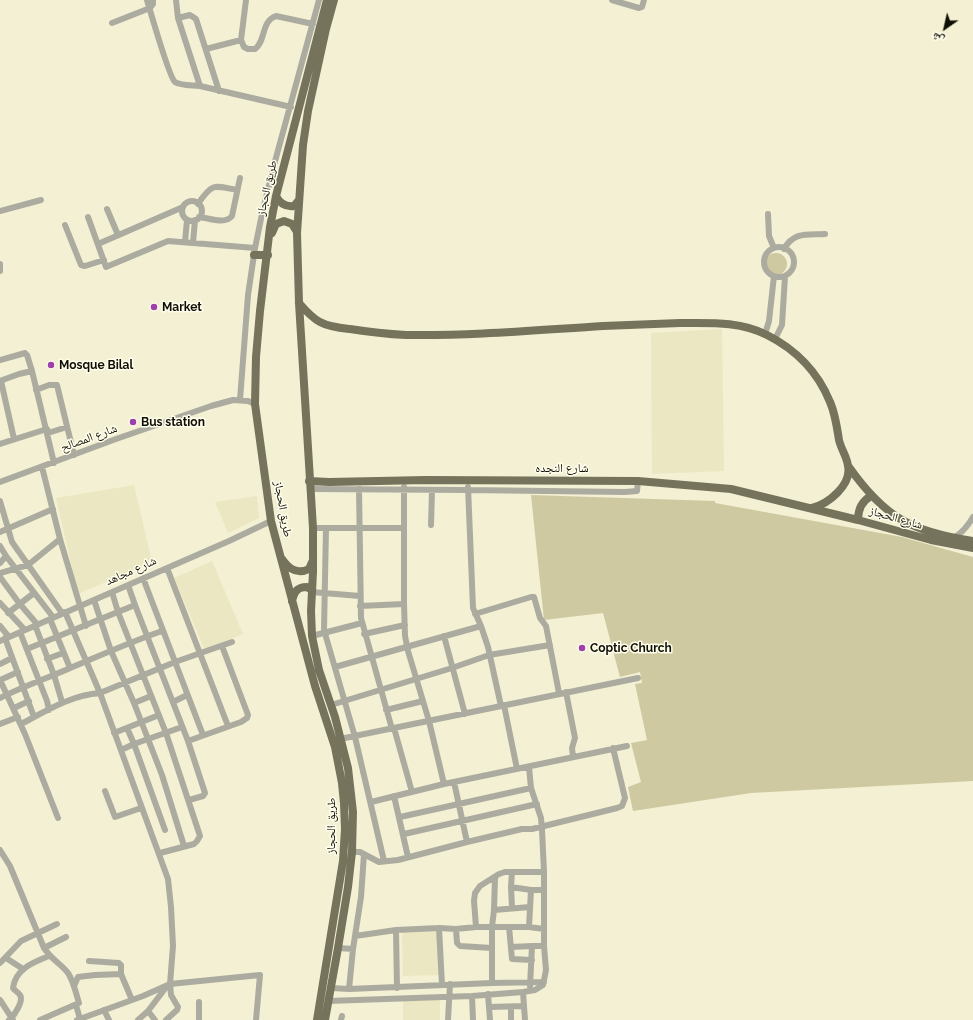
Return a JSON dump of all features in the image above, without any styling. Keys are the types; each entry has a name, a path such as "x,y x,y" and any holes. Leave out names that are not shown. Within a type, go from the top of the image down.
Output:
{"main road":[{"name":"طريق الحجاز","path":"318,1020 345,843 342,783 335,747 315,686 271,521 255,404 256,357 269,238 276,196 327,0"},
{"name":"طريق الحجاز","path":"325,1020 338,948 352,852 353,812 348,768 319,670 312,636 313,528 299,303 298,233 303,145 308,111 334,0"},
{"path":"276,196 281,204 285,206 294,206 299,200"},
{"path":"269,238 276,224 284,221 292,224 298,233"},
{"path":"255,251 268,255"},
{"name":"شارع الحجاز","path":"299,303 319,322 330,326 382,334 445,335 641,324 696,323 726,324 747,327 775,339 804,360 820,382 831,403 841,445 849,467 871,496 899,519 916,527 954,538 973,541"},
{"path":"812,508 828,501 837,494 844,484 849,467"},
{"name":"شارع النجده","path":"310,485 329,482 404,480 638,481 732,489 812,508"},
{"path":"858,520 858,512 861,506 871,496"},
{"name":"شارع الحجاز","path":"812,508 917,537 973,548"},
{"path":"280,557 288,567 299,572 309,569 313,560"},
{"path":"292,601 294,594 298,589 307,587 312,591"}],"street":[{"path":"146,0 150,8 173,80 179,84 200,86 291,107"},
{"path":"112,23 150,8 153,4 153,0"},
{"path":"176,0 178,18 200,86"},
{"path":"246,0 241,40 244,47 248,49 258,48 268,21 276,16 313,24"},
{"path":"240,400 248,295 262,214 319,0"},
{"path":"612,0 639,8 642,7 644,0"},
{"path":"178,18 190,15 194,17 219,90"},
{"path":"206,49 241,40"},
{"path":"284,133 292,134"},
{"path":"188,220 197,218 225,221 229,219 232,216 240,178"},
{"path":"198,204 205,192 214,187 220,186 237,190"},
{"path":"0,211 41,200"},
{"path":"98,244 183,207 188,202 198,204 201,210 197,218 193,243"},
{"path":"183,207 182,214 188,220"},
{"path":"107,209 118,235"},
{"path":"768,214 769,236 774,248"},
{"path":"88,217 106,267 168,241 255,251"},
{"path":"185,242 188,220"},
{"path":"65,225 81,265 85,266 104,260"},
{"path":"784,248 797,235 825,234"},
{"path":"774,248 784,248 792,255 794,264 789,273 785,276 774,276 766,270 764,265 766,255 774,248"},
{"path":"0,264 0,270"},
{"path":"765,334 770,321 774,276"},
{"path":"775,339 782,325 785,276"},
{"path":"0,360 25,353 27,354 54,462"},
{"path":"14,439 0,381 32,371"},
{"path":"36,390 49,385 57,385 74,455"},
{"name":"شارع المصالح","path":"0,482 211,406 233,400 240,400 255,404"},
{"path":"0,444 14,439 67,427"},
{"path":"42,467 54,509 60,539 86,626"},
{"path":"404,480 404,604 407,646 429,721 444,784"},
{"path":"468,480 473,605 475,614 481,626 489,655 518,769"},
{"path":"310,485 359,489 625,492 637,491 638,481"},
{"path":"359,489 360,606 362,623 386,710 412,792"},
{"path":"431,525 432,490"},
{"path":"0,501 12,542 64,613 73,631 100,693 141,808 160,853 168,879 171,907 173,946 169,985 171,995 178,1009 166,1020"},
{"path":"0,532 54,509"},
{"path":"954,538 961,534 973,517"},
{"name":"شارع مجاهد","path":"4,639 168,568 271,521"},
{"path":"313,528 404,528"},
{"path":"326,528 324,633 355,736 384,861"},
{"path":"0,573 28,565 60,539"},
{"path":"0,546 52,618 57,638 70,668"},
{"path":"0,563 6,556"},
{"path":"168,568 228,726"},
{"path":"0,577 36,625 62,702"},
{"path":"143,578 203,735"},
{"path":"128,585 159,669 188,741 204,793 203,796 189,800"},
{"path":"312,591 360,596"},
{"path":"112,592 130,643 160,715 200,836 197,841 160,853"},
{"path":"8,613 19,603 34,593"},
{"path":"475,614 534,597 540,618 546,625 559,693"},
{"path":"94,600 111,651 149,739 184,846"},
{"path":"0,603 22,631 49,710"},
{"path":"360,606 404,604"},
{"path":"27,649 135,605"},
{"path":"312,636 362,623"},
{"path":"364,634 405,625"},
{"path":"0,626 24,686 34,717"},
{"path":"335,667 481,626"},
{"path":"0,698 24,686 40,681 86,660 162,631"},
{"path":"444,636 465,714"},
{"path":"21,724 62,702 89,694 100,693 175,662 232,642"},
{"path":"330,705 452,668 489,655 550,645"},
{"path":"188,741 246,720 248,715 222,646"},
{"path":"47,659 63,653"},
{"path":"0,664 12,658"},
{"path":"18,672 0,680 21,724 58,818"},
{"path":"340,739 638,678"},
{"path":"566,692 575,738 572,748 574,757"},
{"path":"172,702 187,695"},
{"path":"134,703 151,696"},
{"path":"14,708 29,701"},
{"path":"386,710 423,701"},
{"path":"114,733 160,715"},
{"path":"1,722 18,717"},
{"path":"121,750 182,727"},
{"path":"127,728 165,830"},
{"path":"371,802 444,784 627,746"},
{"path":"352,852 364,854 379,862 398,860 467,842 617,808 622,806 625,798 613,748"},
{"path":"328,1001 472,996 527,992 538,989 544,982 546,970 544,946 544,872 542,826 537,804 531,788 529,767"},
{"path":"454,782 467,842"},
{"path":"400,817 531,788"},
{"path":"105,791 115,817 141,808"},
{"path":"394,796 404,834 408,857"},
{"path":"404,834 537,804"},
{"path":"0,850 10,866 44,948 49,956 68,974 74,986 78,1004 76,1005 79,1019 169,985 260,975 256,1020"},
{"path":"349,989 353,949 361,897 364,854"},
{"path":"476,927 474,901 475,893 480,886 495,878 499,874 506,872 544,872"},
{"path":"512,872 512,908"},
{"path":"492,982 492,927 495,878"},
{"path":"511,887 544,890"},
{"path":"529,927 531,890"},
{"path":"494,910 530,907"},
{"path":"0,963 21,941 57,924"},
{"path":"509,927 512,959 532,960"},
{"path":"355,936 396,930 439,928 529,927 544,929"},
{"path":"439,928 442,985"},
{"path":"456,929 457,943 460,946 492,948"},
{"path":"396,930 397,988"},
{"path":"44,948 66,937"},
{"path":"525,1020 524,1006 530,983 532,946"},
{"path":"511,947 544,946"},
{"path":"338,948 353,949"},
{"path":"0,1001 11,1019 21,999 20,995 14,990 13,984 23,969 35,961 49,956"},
{"path":"6,958 23,969"},
{"path":"90,961 119,963 121,965 121,974 132,1000"},
{"path":"74,986 78,977 121,974"},
{"path":"331,988 397,988 492,982 544,982"},
{"path":"448,1020 450,984"},
{"path":"138,1020 148,1011 169,985"},
{"path":"488,994 490,1020"},
{"path":"472,996 473,1020"},
{"path":"199,1002 199,1020"},
{"path":"40,1020 76,1005"},
{"path":"490,1007 524,1006"},
{"path":"511,1007 511,1020"},
{"path":"104,1010 109,1020"},
{"path":"148,1011 155,1020"}],"shaded area":[{"path":"776,253 784,256 787,264 784,272 776,275 768,272 765,264 768,256"},
{"path":"722,329 724,471 652,474 651,333"},
{"path":"134,485 152,562 78,594 56,498"},
{"path":"531,495 715,501 715,503 902,537 973,557 973,781 751,793 633,811 628,787 641,782 631,743 647,740 635,684 642,683 640,672 620,677 603,613 544,620"},
{"path":"257,496 259,518 228,533 215,502"},
{"path":"212,561 243,634 205,650 174,578"},
{"path":"402,931 438,931 439,975 403,976"},
{"path":"403,996 440,996 440,1020 403,1020"}],"place":[{"name":"Market","path":"154,307"},
{"name":"Mosque Bilal","path":"51,365"},
{"name":"Bus station","path":"133,422"},
{"name":"Coptic Church","path":"582,648"}]}
